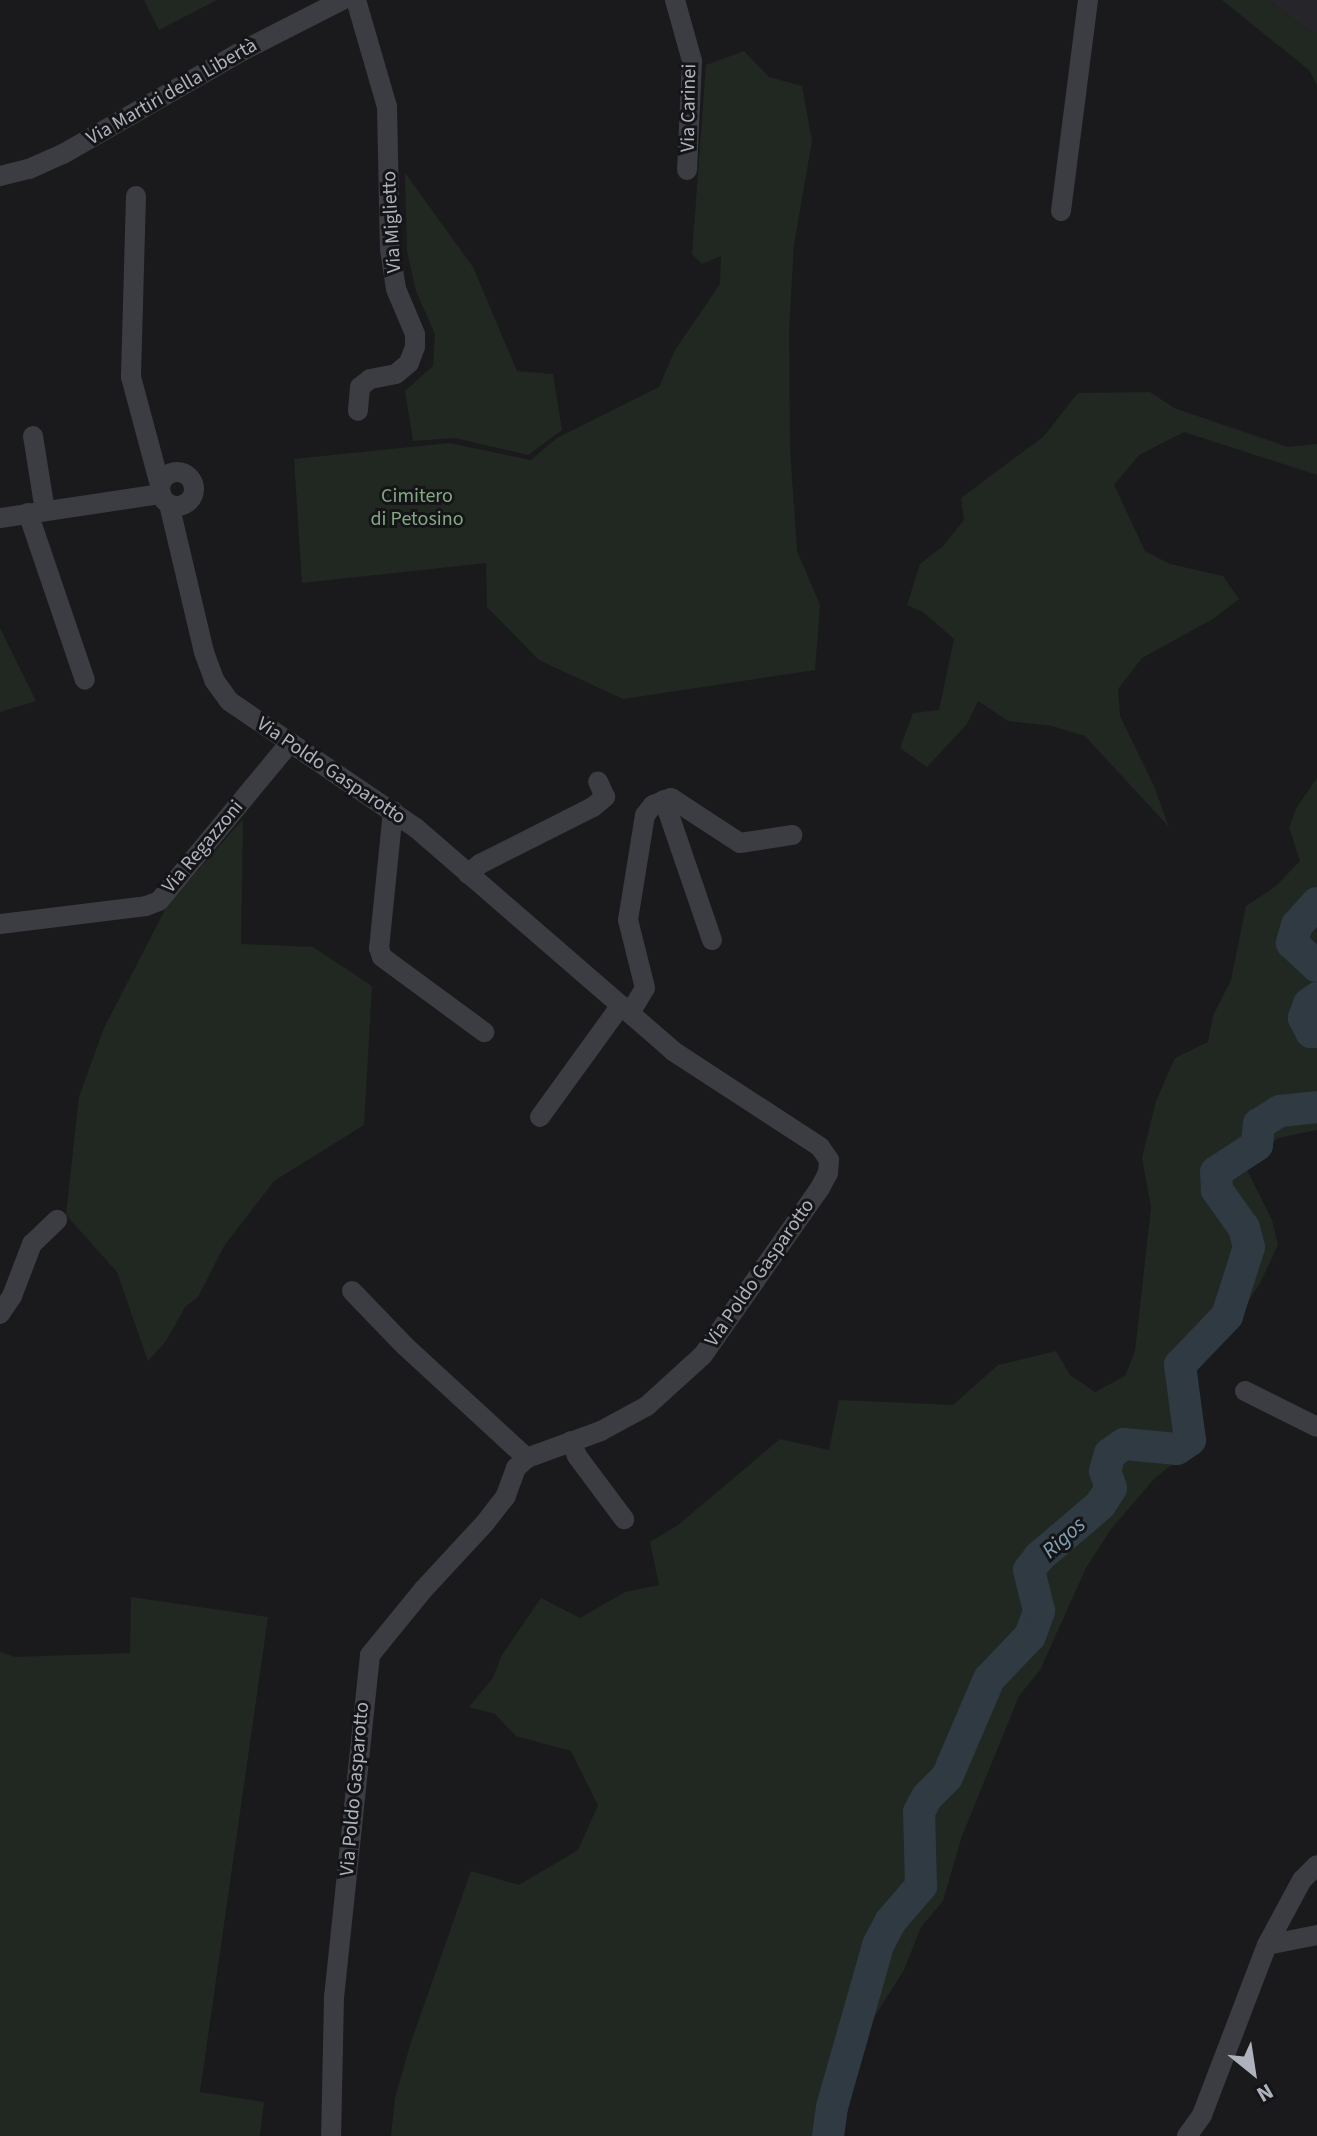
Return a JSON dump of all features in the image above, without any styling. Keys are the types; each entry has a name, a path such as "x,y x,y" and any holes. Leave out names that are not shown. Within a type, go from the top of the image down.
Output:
{"street":[{"name":"Via Miglietto","path":"356,0 387,107 390,249 396,289 415,334 415,347 409,363 396,374 370,379 360,387 358,411"},
{"name":"Via Carinei","path":"675,0 692,61 687,170"},
{"path":"1061,211 1088,0"},
{"name":"Via Martiri della Libertà","path":"0,176 29,169 63,154 334,2"},
{"name":"Via Poldo Gasparotto","path":"136,196 131,377 183,558 204,652 220,692 289,744 393,811 673,1051 820,1147 829,1160 828,1173 703,1355 647,1406 601,1431 527,1458 516,1468 506,1496 485,1523 423,1590 370,1655 365,1674 358,1788 334,1997 331,2136"},
{"path":"33,436 37,512 85,680"},
{"path":"0,518 163,494 180,506 190,500 194,484 187,475 171,473 163,494"},
{"name":"Via Poldo Gasparotto","path":"183,558 190,500"},
{"name":"Via Regazzoni","path":"0,924 146,906 159,901 289,744"},
{"path":"468,874 480,864 593,807 605,797 598,781"},
{"path":"540,1117 645,988 628,920 645,815 664,800 679,802 740,843 792,835"},
{"path":"664,800 712,940"},
{"path":"393,811 379,948 382,957 484,1032"},
{"path":"0,1314 12,1296 32,1244 57,1220"},
{"path":"352,1291 405,1346 527,1458"},
{"path":"1245,1391 1317,1427"},
{"path":"571,1441 577,1456 624,1519"},
{"path":"1187,2136 1202,2115 1267,1945 1302,1880 1317,1865"},
{"path":"1267,1945 1317,1935"}],"shaded area":[{"path":"1268,0 1317,0 1317,33 1306,29"}],"green space":[{"path":"144,0 217,0 159,30"},
{"path":"1222,0 1268,0 1306,29 1317,33 1317,85 1309,70"},
{"name":"Cimitero di Petosino","path":"744,51 769,77 802,86 812,141 794,244 789,329 790,448 797,551 820,605 815,670 623,699 539,660 487,607 486,563 302,583 294,459 449,443 531,460 557,438 659,387 675,350 720,284 721,256 702,264 692,254 706,65"},
{"path":"405,173 473,267 517,371 553,374 562,430 528,455 455,438 413,441 405,391 433,366 435,334 416,291 407,251"},
{"path":"1150,392 1174,408 1288,447 1317,444 1317,475 1184,432 1139,455 1114,485 1145,551 1170,564 1223,576 1239,599 1213,619 1142,658 1118,689 1120,716 1154,786 1169,827 1085,736 1052,726 1008,721 978,701 967,724 927,767 900,748 913,713 939,710 954,639 923,612 907,605 920,564 942,547 964,520 961,498 1043,437 1078,393"},
{"path":"0,628 36,701 0,712"},
{"path":"1317,778 1317,1130 1278,1138 1245,1166 1272,1220 1278,1245 1259,1285 1226,1335 1189,1376 1196,1446 1155,1478 1111,1529 1086,1568 1040,1670 1019,1696 962,1836 943,1901 921,1927 904,1970 854,2049 840,2136 391,2136 395,2098 411,2042 471,1871 519,1885 578,1850 598,1805 571,1751 516,1736 495,1714 469,1707 493,1678 502,1655 541,1598 580,1618 625,1592 659,1585 650,1542 678,1525 780,1439 829,1450 839,1400 953,1405 998,1365 1056,1351 1070,1375 1095,1392 1125,1376 1135,1351 1151,1207 1142,1158 1156,1101 1175,1058 1208,1042 1213,1016 1231,980 1246,906 1276,886 1300,861 1289,827 1297,807"},
{"path":"243,819 241,944 313,947 372,986 364,1125 274,1181 224,1246 198,1297 185,1307 166,1341 148,1361 117,1272 66,1215 79,1097 104,1028 167,906"},
{"path":"131,1597 268,1617 200,2092 264,2102 260,2136 0,2136 0,1652 15,1657 130,1653"}],"waterway":[{"name":"Rigos","path":"1317,903 1297,925 1292,943 1317,966"},
{"name":"Rigos","path":"1317,998 1309,1004 1304,1018 1311,1032 1317,1032"},
{"name":"Rigos","path":"828,2136 832,2107 878,1945 890,1922 921,1886 919,1812 927,1797 947,1777 989,1679 1030,1636 1039,1611 1029,1570 1039,1557 1100,1505 1111,1488 1105,1471 1110,1454 1124,1444 1177,1449 1190,1440 1180,1365 1227,1316 1249,1247 1244,1228 1217,1190 1216,1172 1257,1145 1259,1124 1280,1111 1317,1107"}]}
